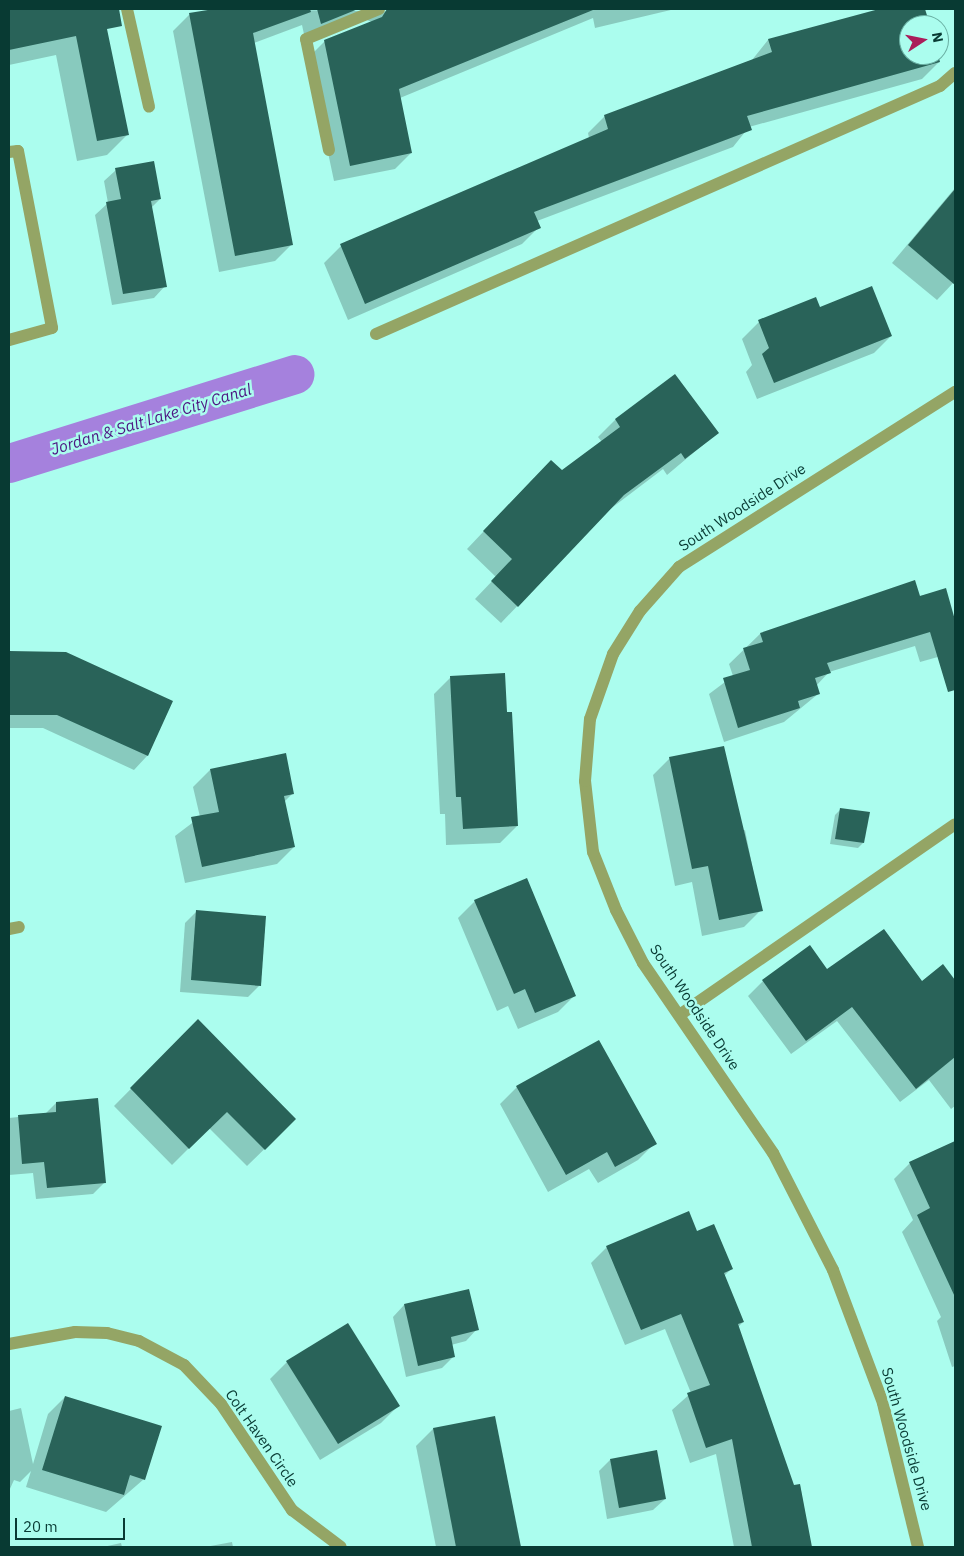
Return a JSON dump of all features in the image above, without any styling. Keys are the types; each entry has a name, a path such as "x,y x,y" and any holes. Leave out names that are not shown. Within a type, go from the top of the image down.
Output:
{"street":[{"path":"127,9 149,107"},
{"path":"329,150 306,39 379,9"},
{"path":"376,334 940,86 955,73"},
{"path":"9,152 18,150 52,328 9,340"},
{"name":"South Woodside Drive","path":"918,1547 883,1403 833,1270 773,1153 681,1014 643,963 593,852 585,780 590,719 613,654 640,611 679,567 955,392"},
{"path":"681,1014 955,824"},
{"name":"Colt Haven Circle","path":"9,1344 75,1332 107,1333 139,1341 184,1365 221,1404 292,1510 341,1547"}],"building":[{"path":"9,9 119,9 122,26 107,29 129,135 97,141 76,36 9,50"},
{"path":"214,9 310,9 311,12 253,33 293,245 235,256 189,13"},
{"path":"317,9 358,9 321,24"},
{"path":"387,9 593,10 399,89 412,153 350,166 324,40 382,17"},
{"path":"879,9 925,9 927,15 899,15 899,65 929,65 747,116 752,130 534,212 541,228 365,304 340,244 608,129 604,115 772,52 768,39"},
{"path":"154,161 161,199 151,201 167,287 123,294 106,202 121,199 115,168"},
{"path":"955,189 955,285 908,245"},
{"path":"872,286 892,336 774,383 762,354 769,348 758,320 816,297 820,307"},
{"path":"675,374 719,433 685,459 681,453 624,495 518,607 491,581 512,559 483,531 551,460 562,470 620,427 615,419"},
{"path":"915,580 920,596 946,588 955,620 955,690 948,692 930,632 827,663 831,673 815,678 820,694 798,701 800,708 738,728 723,678 750,670 743,648 763,642 760,633"},
{"path":"9,651 66,652 173,701 148,756 57,715 9,715"},
{"path":"505,673 507,712 512,712 518,826 463,829 461,797 456,797 450,676"},
{"path":"724,746 763,911 719,920 708,866 692,869 669,757"},
{"path":"286,753 294,794 284,796 295,847 202,867 191,817 219,812 210,769"},
{"path":"840,808 870,812 864,843 835,839"},
{"path":"527,878 576,996 535,1013 525,989 514,994 474,900"},
{"path":"196,910 266,916 261,986 191,980"},
{"path":"884,929 922,981 943,964 955,980 955,1057 916,1089 852,1007 806,1041 762,980 810,945 827,969"},
{"path":"198,1019 296,1119 265,1150 227,1112 189,1149 130,1088"},
{"path":"599,1040 657,1144 615,1167 607,1152 566,1175 516,1086"},
{"path":"98,1098 106,1183 47,1188 44,1162 22,1164 18,1115 56,1112 56,1102"},
{"path":"955,1141 955,1297 917,1215 930,1208 909,1162"},
{"path":"689,1211 697,1231 714,1224 733,1269 724,1273 744,1322 738,1324 794,1485 800,1484 812,1547 752,1547 732,1439 706,1448 687,1393 710,1385 681,1314 641,1330 606,1246"},
{"path":"469,1289 479,1330 451,1337 455,1357 418,1366 404,1304"},
{"path":"348,1323 400,1406 338,1444 286,1361"},
{"path":"65,1396 162,1426 145,1480 130,1475 124,1495 42,1470"},
{"path":"495,1416 521,1547 456,1547 433,1428"},
{"path":"657,1450 666,1499 619,1508 610,1459"}],"waterway":[{"name":"Jordan & Salt Lake City Canal","path":"9,463 294,374"}]}
